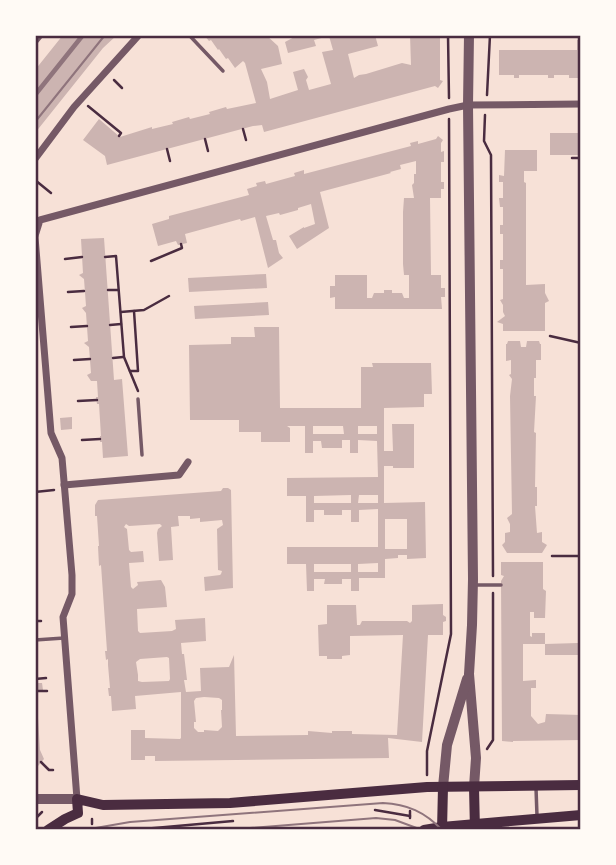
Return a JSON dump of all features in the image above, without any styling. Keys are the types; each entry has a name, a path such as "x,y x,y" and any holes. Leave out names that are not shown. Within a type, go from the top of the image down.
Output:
{"main road":[{"path":"78,813 76,799 103,805 230,803 443,787 581,786"},
{"path":"442,828 443,787"},
{"path":"474,787 475,828"},
{"path":"48,830 65,818 103,805"},
{"path":"424,830 475,828 581,815"}],"street":[{"path":"35,41 40,35"},
{"path":"35,159 74,107 139,35"},
{"path":"469,35 473,585 469,674 475,758 474,787"},
{"path":"35,799 76,799 63,617 72,594 62,458 51,433 35,237 40,220 468,105 581,104"},
{"path":"64,487 179,475 188,462"},
{"path":"443,787 447,745 469,674"}],"lane":[{"path":"188,35 223,71"},
{"path":"138,399 142,455"},
{"path":"473,585 501,585"},
{"path":"35,640 64,638"},
{"path":"536,786 537,819"}],"path":[{"path":"449,35 449,86"},
{"path":"488,80 490,35"},
{"path":"81,101 121,133 119,136"},
{"path":"484,125 484,141 491,155 493,585 493,740 484,752"},
{"path":"243,129 246,140"},
{"path":"428,746 451,635 448,206 450,135"},
{"path":"205,139 208,150"},
{"path":"167,149 170,161"},
{"path":"572,158 581,158"},
{"path":"35,180 51,193"},
{"path":"151,261 183,248 181,244"},
{"path":"105,257 116,256 124,357 139,392 138,399"},
{"path":"65,259 82,257"},
{"path":"108,290 119,290"},
{"path":"68,292 84,291"},
{"path":"121,312 144,310 169,296"},
{"path":"130,371 138,371 134,311"},
{"path":"110,325 121,324"},
{"path":"71,327 87,326"},
{"path":"550,336 581,343"},
{"path":"113,358 124,357"},
{"path":"74,360 90,359"},
{"path":"78,401 97,400"},
{"path":"82,440 100,439"},
{"path":"35,492 64,487"},
{"path":"552,556 581,556"},
{"path":"35,621 41,621"},
{"path":"35,679 46,678"},
{"path":"36,691 47,691"},
{"path":"41,762 49,770 53,770"},
{"path":"35,819 44,806"},
{"path":"375,810 410,815"},
{"path":"92,819 92,824"},
{"path":"132,830 233,821"}],"building":[{"path":"63,35 117,35 103,48 35,133 35,70"},
{"path":"204,35 266,35 278,46 282,64 261,69 270,99 298,90 293,72 304,69 309,90 331,84 322,52 333,50 329,36 314,40 316,46 288,53 285,42 298,35 375,35 378,46 348,54 354,78 402,63 411,65 410,35 440,35 440,80 443,81 438,88 435,86 264,132 262,125 253,126 107,165 105,156 83,140 99,119 120,137 173,124 172,122 189,117 190,119 210,114 209,112 226,107 227,109 256,103 245,63 243,61 235,68"},
{"path":"577,40 581,40 581,78 569,78 569,75 554,75 554,78 548,78 548,75 519,75 519,78 514,78 514,75 499,75 499,50 577,50"},
{"path":"550,133 581,133 581,155 550,155"},
{"path":"438,136 443,140 441,182 444,182 444,189 441,189 441,198 430,198 431,275 441,275 441,288 445,288 445,297 441,297 442,309 335,309 335,297 330,298 330,286 335,286 335,275 367,275 367,298 372,298 374,293 392,290 392,293 402,293 404,298 409,298 409,275 404,275 403,264 403,212 404,198 414,198 412,185 416,174 416,161 400,165 401,169 391,173 320,192 329,228 297,249 289,236 315,224 311,204 280,215 266,216 273,240 276,240 283,258 268,268 255,217 185,234 187,243 178,245 176,241 158,246 152,224 169,219 169,216 249,195 247,189 257,186 256,183 265,181 266,184 295,176 294,173 304,170 304,174 411,146 410,143 418,141 418,144 436,139"},
{"path":"505,150 537,150 537,171 524,171 526,285 545,284 549,301 545,303 545,331 503,331 503,324 497,322 505,316 500,300 503,299 503,269 500,269 500,260 503,260 503,234 500,234 500,225 503,225 503,207 500,207 499,198 503,198 503,182 499,182 499,175 504,176"},
{"path":"104,238 114,380 122,379 128,456 103,458 99,404 96,397 97,381 91,381 87,375 91,373 89,347 84,343 88,341 86,313 82,308 86,306 84,279 79,275 83,273 81,239"},
{"path":"266,274 267,288 189,292 188,278"},
{"path":"268,302 269,315 195,319 194,306"},
{"path":"254,327 279,327 280,408 361,408 361,367 373,367 372,363 431,363 432,394 424,394 424,407 384,408 384,451 393,451 392,424 414,424 414,468 384,466 384,503 425,502 426,558 407,559 407,555 398,555 398,558 385,559 385,578 359,578 359,591 351,591 351,579 342,579 342,584 324,584 325,579 314,579 314,591 307,591 306,564 287,564 287,547 378,547 378,509 359,510 359,522 351,522 351,510 342,510 342,515 324,515 324,510 314,510 314,522 306,522 306,496 287,496 287,478 378,477 377,441 358,440 358,453 350,453 350,440 342,440 342,448 322,448 321,441 313,441 313,453 305,453 305,426 287,426 290,428 290,442 261,442 261,432 239,432 239,420 190,420 189,345 231,344 231,337 255,337","holes":["313,426 343,426 344,434 313,434","358,426 377,426 377,434 358,434","351,495 351,503 314,503 314,496","359,495 378,495 378,503 358,503","385,519 407,519 407,549 385,549","378,563 378,572 358,572 358,564","314,564 351,564 351,572 314,572"]},
{"path":"508,341 520,341 521,347 526,347 527,341 539,341 541,344 541,360 536,360 534,378 534,432 537,533 542,532 542,542 547,545 542,553 507,553 502,545 505,542 505,533 510,532 507,518 512,514 512,379 509,375 511,360 506,361"},
{"path":"72,417 72,429 61,430 60,418"},
{"path":"223,488 231,490 233,588 205,591 204,577 220,575 222,571 218,570 217,529 223,525 222,520 200,522 200,518 178,516 179,526 171,527 173,560 159,561 157,533 162,526 160,524 126,524 124,527 127,529 129,550 143,551 144,562 129,563 131,587 133,589 138,585 137,582 161,580 165,587 167,607 137,609 138,631 172,631 176,629 175,620 205,618 206,641 181,643 187,680 184,680 186,692 201,691 200,668 229,667 234,655 236,736 308,735 308,731 397,735 403,635 350,636 350,655 342,656 342,659 327,659 327,656 319,656 318,625 327,624 327,605 356,605 357,625 360,625 362,621 410,623 412,605 443,604 446,621 443,622 443,635 428,635 422,742 388,738 389,758 155,761 155,756 145,756 145,760 131,760 131,730 145,730 145,738 181,738 181,692 135,696 136,709 112,711 95,505 98,500 221,491","holes":["167,657 169,681 138,681 136,662 140,659","204,697 222,700 222,727 218,731 198,732 194,728 194,701"]},
{"path":"501,562 543,562 545,618 534,618 534,612 530,612 530,636 532,637 532,633 545,633 545,644 523,644 523,681 536,680 536,688 531,688 531,716 538,724 545,722 546,714 581,715 581,740 502,741 501,581 504,576 501,575"},
{"path":"578,643 578,655 545,655 545,644"},
{"path":"35,683 42,683 43,690 35,690"},
{"path":"35,702 40,750 44,759 38,766 35,766"}],"tram line":[{"path":"35,122 105,35"},
{"path":"84,830 130,822 383,803 415,810 442,830"},
{"path":"225,830 376,818 395,820 422,830"}],"railway":[{"path":"35,95 83,35"}]}
